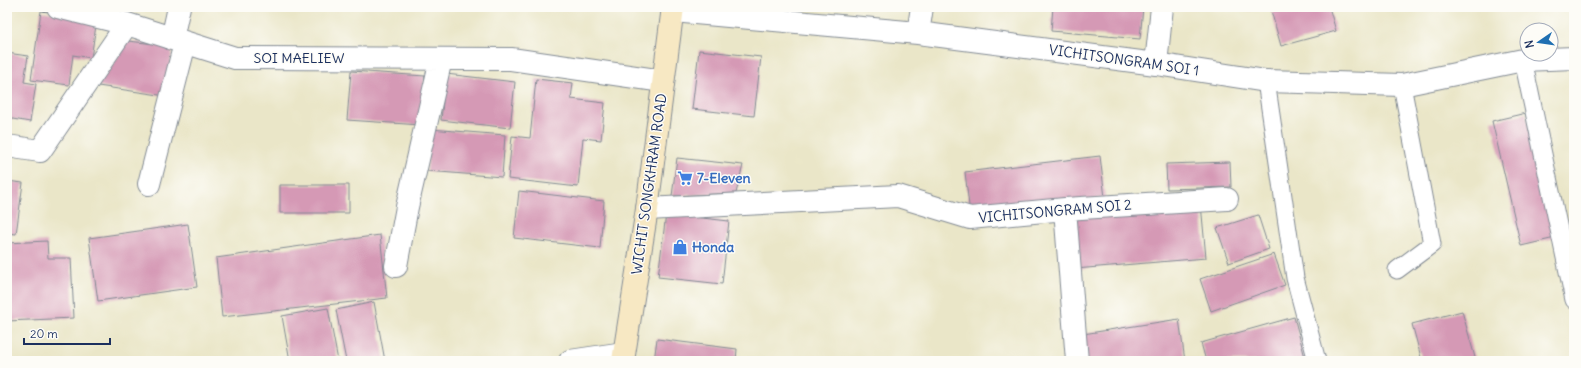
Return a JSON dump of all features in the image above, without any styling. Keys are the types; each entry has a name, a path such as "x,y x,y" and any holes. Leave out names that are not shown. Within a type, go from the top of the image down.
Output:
{"street":[{"name":"SOI MAELIEW","path":"58,7 127,24 235,58 511,59 663,81"},
{"path":"149,184 178,41 179,7"},
{"path":"918,33 922,7"},
{"path":"1156,64 1162,7"},
{"name":"VICHITSONGRAM SOI 1","path":"673,9 918,33 1156,64 1266,81 1402,85 1519,61"},
{"name":"WICHIT SONGKHRAM ROAD","path":"624,357 647,209 673,9"},
{"path":"7,146 40,151 127,24"},
{"name":"VICHITSONGRAM SOI 1","path":"1559,59 1574,58"},
{"path":"396,266 407,207 441,59"},
{"name":"VICHITSONGRAM SOI 2","path":"647,209 898,196 970,218 1065,209 1227,199"},
{"path":"1065,209 1077,361"},
{"path":"570,361 624,357"}],"lane":[{"path":"1523,62 1574,300"},
{"path":"1266,81 1295,278 1317,361"},
{"path":"1397,270 1432,244 1402,85"}],"building":[{"path":"1053,7 1143,7 1140,39 1051,31"},
{"path":"1229,7 1253,7 1252,11"},
{"path":"1270,7 1329,7 1336,31 1281,46"},
{"path":"41,11 97,19 91,58 73,55 69,85 31,80"},
{"path":"128,41 173,46 166,96 98,86"},
{"path":"699,50 761,57 754,116 692,109"},
{"path":"7,53 28,56 24,82 36,84 30,122 7,118"},
{"path":"351,71 425,76 421,125 347,120"},
{"path":"446,74 515,82 510,128 441,120"},
{"path":"536,79 573,83 571,99 605,103 601,140 583,138 578,187 508,179 512,136 530,138"},
{"path":"1526,113 1555,238 1521,246 1492,121"},
{"path":"430,129 505,135 502,177 427,171"},
{"path":"1100,156 1105,198 970,214 965,172"},
{"path":"677,158 743,165 736,193 672,196"},
{"path":"1230,162 1231,187 1167,189 1166,164"},
{"path":"7,181 23,183 16,234 7,233"},
{"path":"280,185 349,185 349,213 280,213"},
{"path":"519,191 604,201 600,248 514,238"},
{"path":"1201,204 1206,258 1075,269 1071,215"},
{"path":"666,214 729,221 722,284 658,277"},
{"path":"1258,215 1269,249 1229,263 1217,228"},
{"path":"188,224 197,287 98,301 89,238"},
{"path":"380,235 387,298 222,317 216,258"},
{"path":"47,241 48,258 71,258 74,318 7,321 7,243"},
{"path":"1274,254 1285,285 1211,311 1200,279"},
{"path":"374,302 385,361 346,361 336,310"},
{"path":"328,308 338,361 290,361 282,316"},
{"path":"1462,311 1476,361 1422,361 1412,324"},
{"path":"1294,317 1306,361 1206,361 1201,343"},
{"path":"1179,319 1185,361 1087,361 1083,334"},
{"path":"657,339 737,349 736,361 654,361"}],"place":[{"name":"7-Eleven","path":"685,178"},
{"name":"Honda","path":"680,247"}]}
